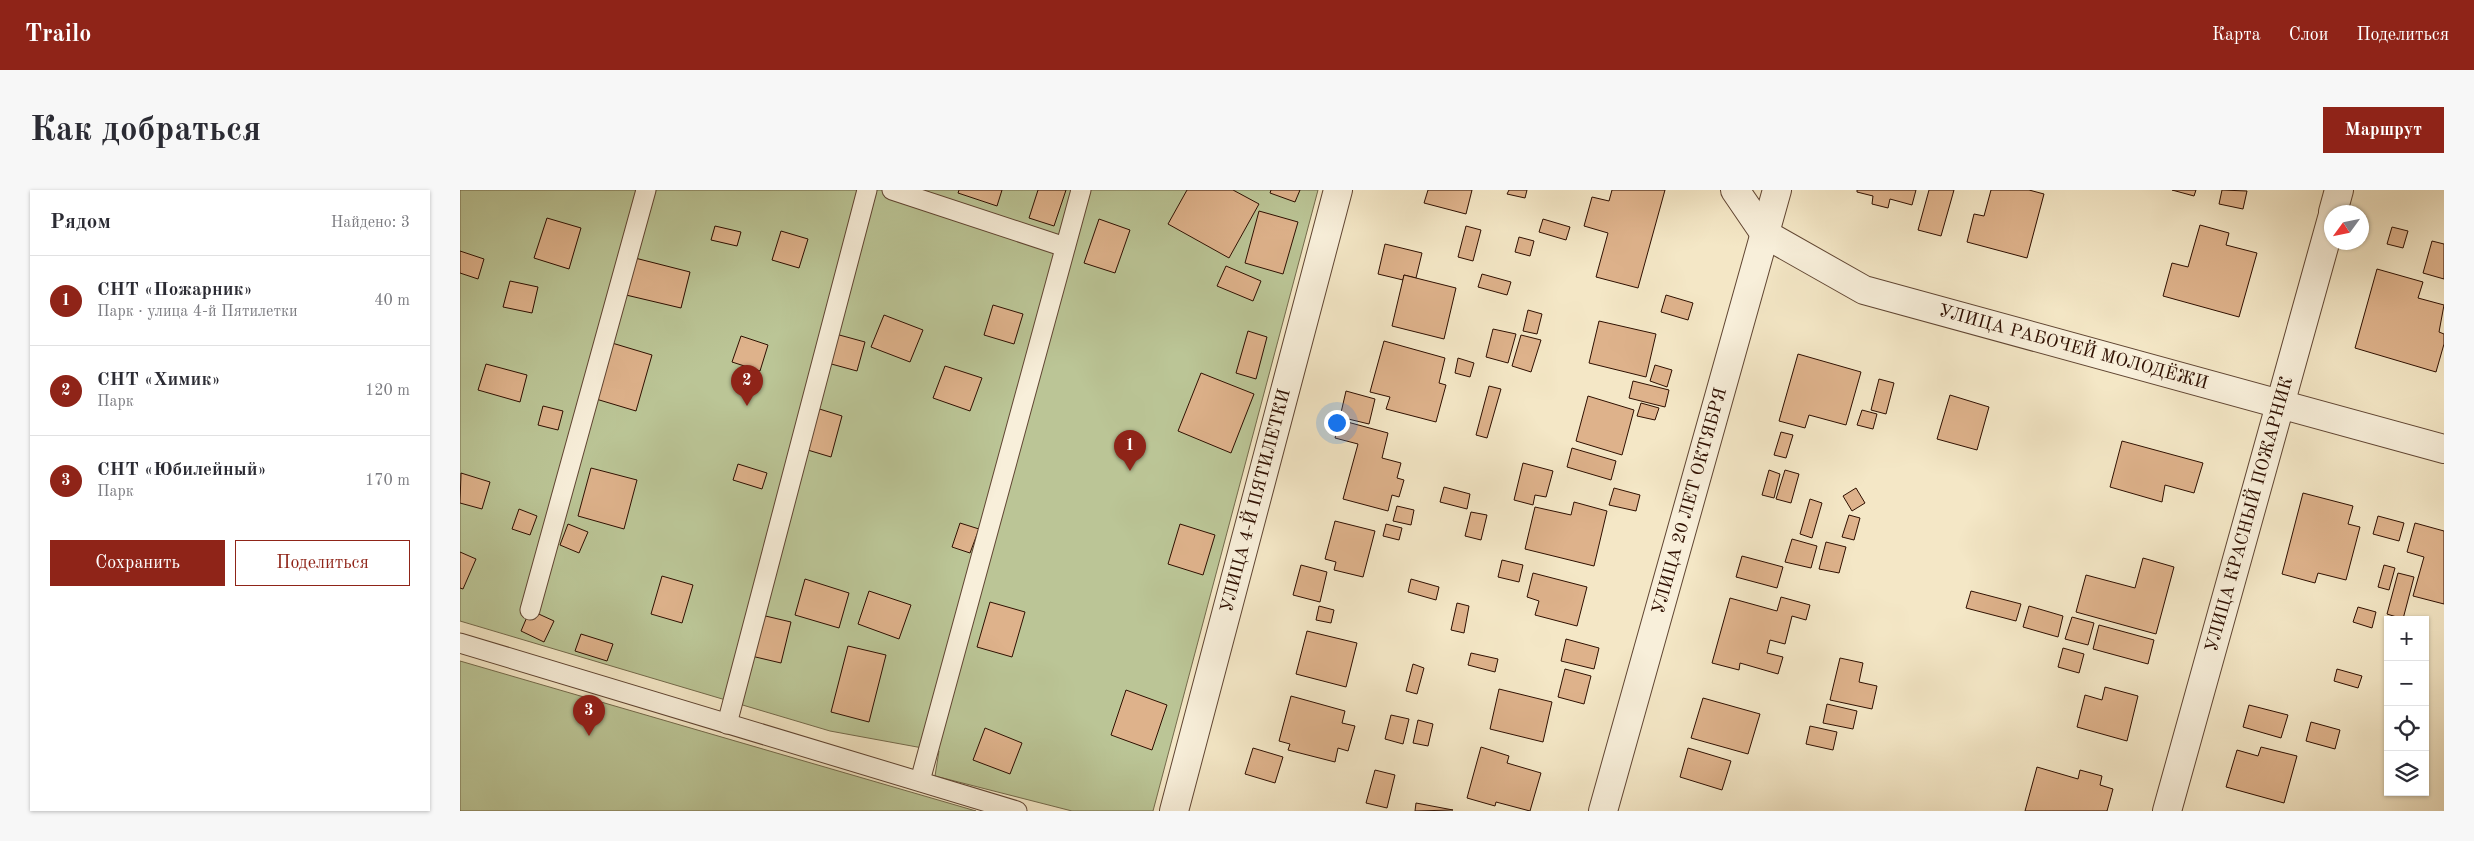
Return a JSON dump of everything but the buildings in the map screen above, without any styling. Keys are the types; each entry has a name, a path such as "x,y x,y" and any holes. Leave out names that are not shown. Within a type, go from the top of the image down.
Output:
{"street":[{"name":"УЛИЦА 4-Й ПЯТИЛЕТКИ","path":"1174,811 1338,190"},
{"name":"УЛИЦА РАБОЧЕЙ МОЛОДЁЖИ","path":"1735,190 1765,234 1864,290 2279,402 2444,449"},
{"name":"УЛИЦА 20 ЛЕТ ОКТЯБРЯ","path":"1603,811 1777,190"},
{"path":"2335,205 2340,190"},
{"name":"УЛИЦА КРАСНЫЙ ПОЖАРНИК","path":"2167,811 2279,402 2324,246"}],"lane":[{"path":"530,610 646,190"},
{"path":"727,724 867,190"},
{"path":"892,190 1065,247"},
{"path":"920,781 1081,190"},
{"path":"460,643 920,781 986,807 1017,811"}],"green space":[{"path":"460,190 1318,190 1153,811 1072,811 935,776 939,751 830,731 460,621"},
{"path":"460,661 976,811 460,811"}],"place":[{"name":"СНТ «Химик»","path":"747,406"},
{"name":"СНТ «Пожарник»","path":"1130,471"},
{"name":"СНТ «Юбилейный»","path":"589,736"}]}
